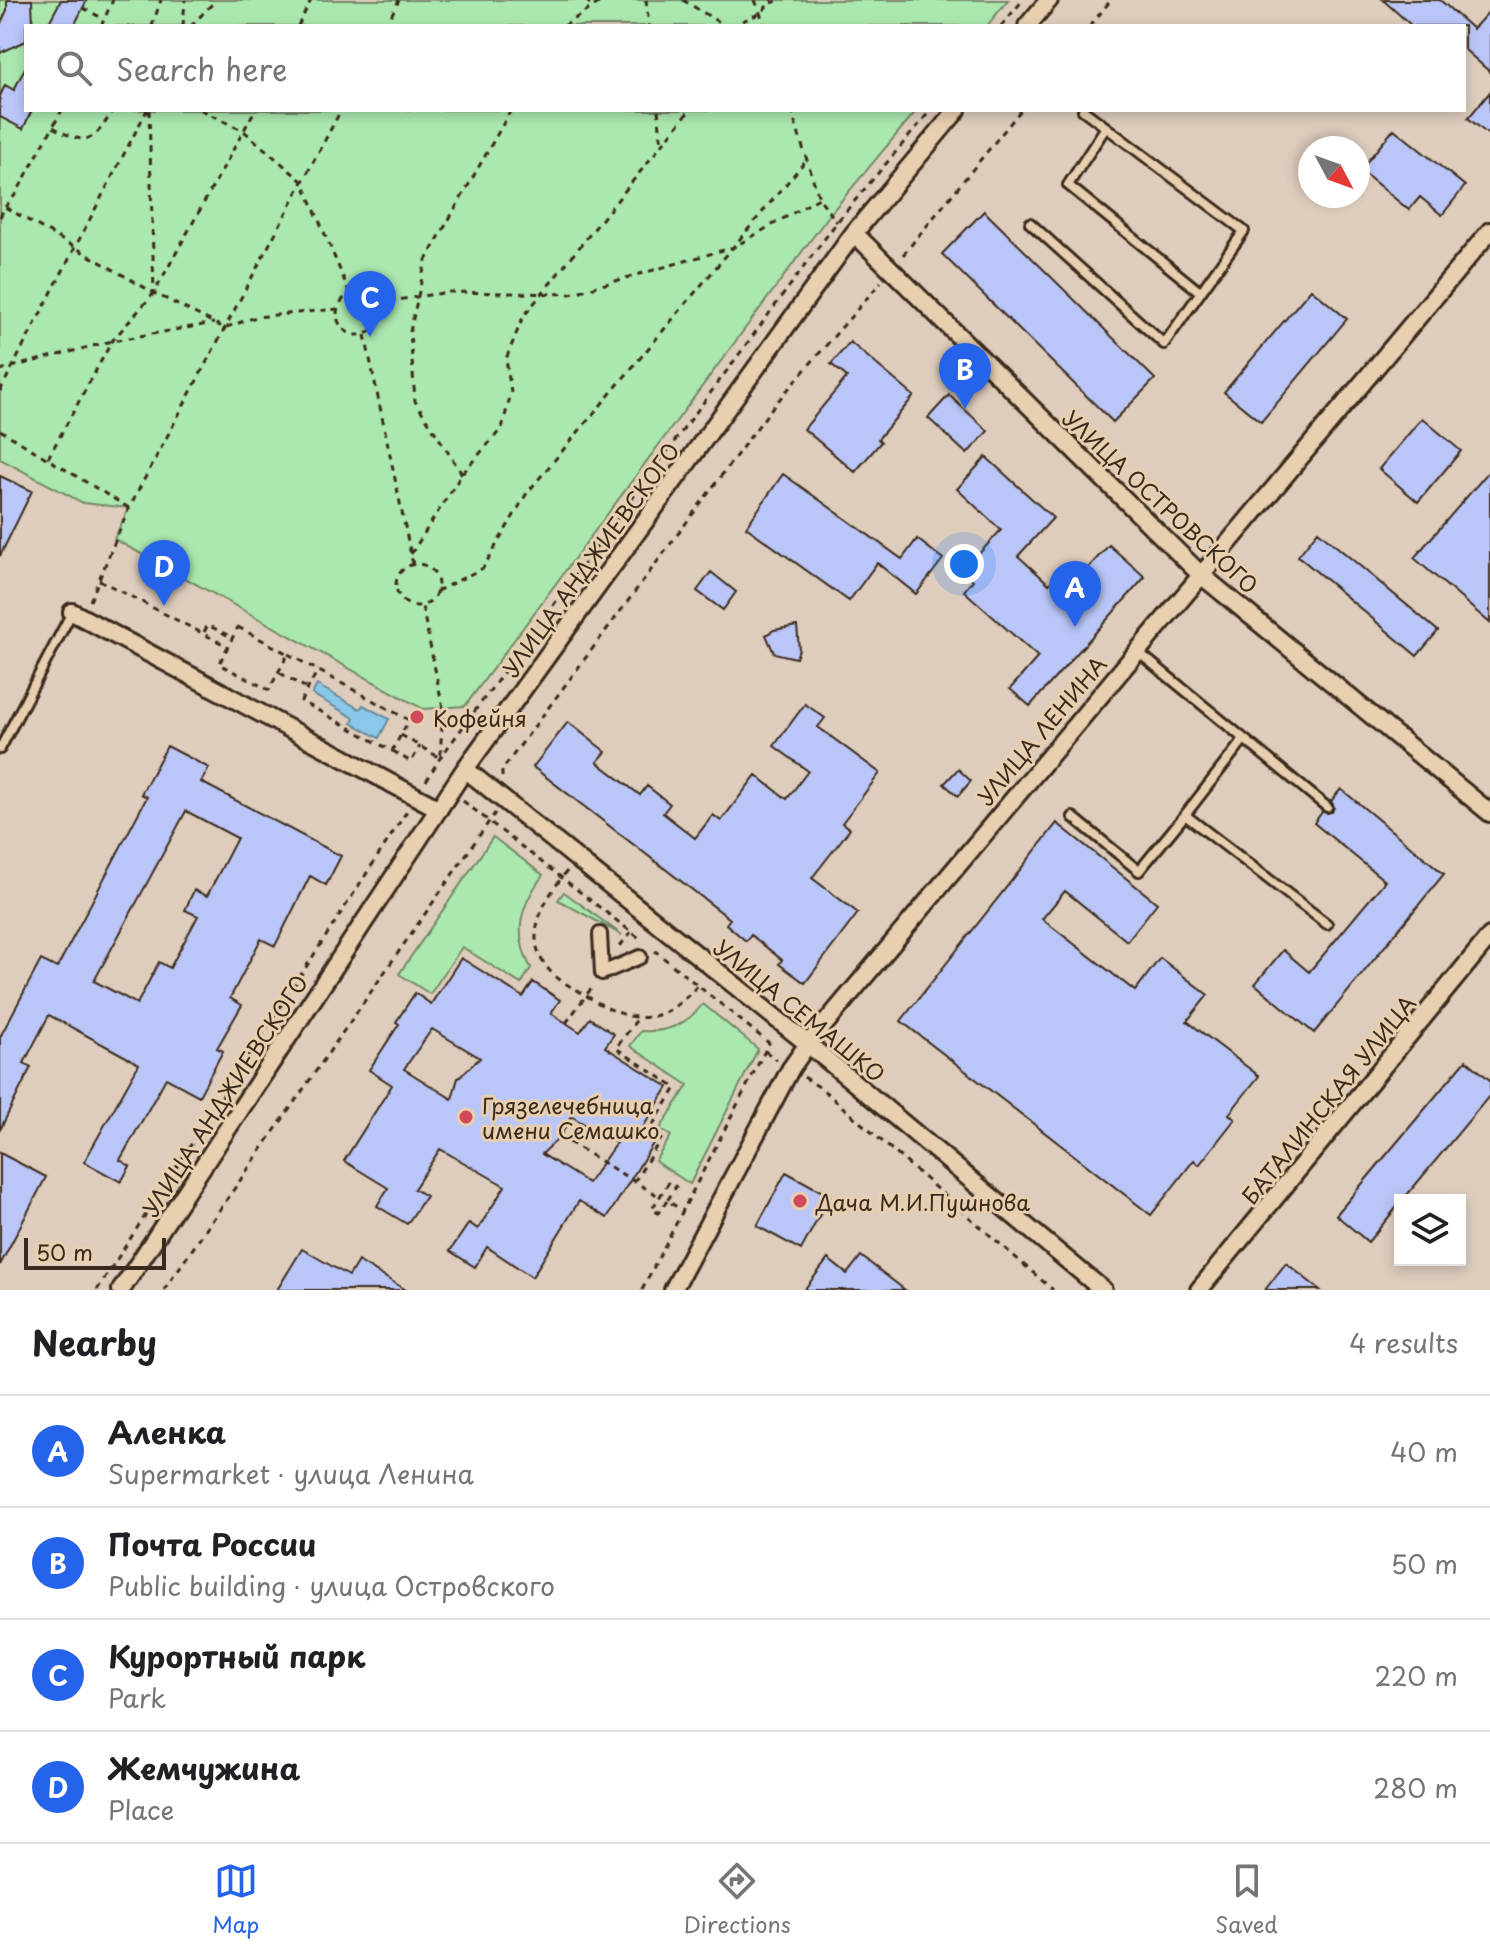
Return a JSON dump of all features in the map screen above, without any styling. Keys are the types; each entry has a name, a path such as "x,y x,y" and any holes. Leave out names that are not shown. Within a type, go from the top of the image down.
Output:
{"street":[{"path":"1029,24 1049,0"},
{"name":"УЛИЦА АНДЖИЕВСКОГО","path":"121,1290 465,769 854,233 955,112"},
{"name":"УЛИЦА ЛЕНИНА","path":"673,1290 791,1068 808,1044 1490,231"},
{"name":"УЛИЦА ОСТРОВСКОГО","path":"854,233 1200,574 1490,813"},
{"path":"77,615 439,809"},
{"name":"УЛИЦА СЕМАШКО","path":"465,769 808,1044 1103,1290"},
{"path":"600,934 602,973 640,957"},
{"name":"БАТАЛИНСКАЯ УЛИЦА","path":"1199,1290 1490,936"}],"lane":[{"path":"1030,223 1164,344 1244,231 1086,112"},
{"path":"1106,127 1068,185 1200,292"},
{"path":"0,749 77,615"},
{"path":"1136,650 1327,807"},
{"path":"1073,817 1139,871 1244,739"},
{"path":"1185,815 1327,924"}],"path":[{"path":"102,24 113,0"},
{"path":"152,24 161,0"},
{"path":"183,24 185,0"},
{"path":"193,24 216,0"},
{"path":"299,24 311,0"},
{"path":"387,24 399,0"},
{"path":"586,0 592,6"},
{"path":"567,24 603,0"},
{"path":"646,0 649,24"},
{"path":"683,0 725,24"},
{"path":"755,0 764,24"},
{"path":"733,24 761,13 772,2 782,0"},
{"path":"1003,24 1023,0"},
{"path":"1092,24 1111,0"},
{"path":"83,8 104,19"},
{"path":"0,215 16,194 61,112"},
{"path":"53,127 73,139 84,141 93,138 112,112"},
{"path":"0,391 147,112"},
{"path":"148,112 154,293"},
{"path":"205,112 244,131 303,182 350,294"},
{"path":"48,458 112,341 154,293 254,112"},
{"path":"77,615 99,580 129,508 340,112"},
{"path":"462,474 415,401 410,332 426,260 510,112"},
{"path":"658,112 662,146"},
{"path":"411,554 462,474 502,428 511,393 506,359 523,317 688,112"},
{"path":"792,112 819,198 837,222 854,233"},
{"path":"164,1290 504,800 502,770 771,409 891,270 1019,112"},
{"path":"437,591 483,568 527,493 807,159"},
{"path":"377,303 449,292 570,294 734,247 819,198"},
{"path":"5,207 154,293 224,328 256,317 337,309"},
{"path":"350,294 365,294 377,303 379,322 365,335 358,336 344,330 337,317 342,300 350,294"},
{"path":"0,370 112,341 214,323"},
{"path":"365,335 413,565"},
{"path":"0,430 129,508"},
{"path":"420,564 432,571 438,584 437,591 422,606 406,603 396,590 399,574 420,564"},
{"path":"99,580 229,647"},
{"path":"401,735 440,758 443,708 422,606"},
{"path":"203,633 208,625 233,638"},
{"path":"288,654 269,690 219,664 238,627 318,670 409,720 392,751"},
{"path":"318,670 301,701 411,762 420,746"},
{"path":"279,673 308,689"},
{"path":"429,776 769,1043 642,1290"},
{"path":"620,946 631,932"},
{"path":"566,1023 587,996"},
{"path":"634,1182 661,1139 649,1131 676,1088 616,1048 638,1018"},
{"path":"765,1051 822,1089 1053,1290"},
{"path":"569,1142 660,1197"},
{"path":"669,1182 676,1187 667,1201 658,1213 652,1209 669,1182"},
{"path":"667,1201 684,1211"}],"green space":[{"path":"0,0 1008,0 989,24 24,24 24,112 915,112 830,214 465,706 423,709 114,539 129,508 83,503 0,459"},
{"path":"493,837 543,875 529,897 522,920 522,943 531,968 521,984 462,947 430,994 399,974"},
{"path":"564,892 622,935 558,900"},
{"path":"703,1004 758,1049 690,1184 655,1161 671,1136 660,1129 688,1085 630,1046 641,1031 676,1026"}],"water":[{"path":"317,685 360,709 363,705 389,719 379,738 352,723 354,718 312,694"}],"building":[{"path":"7,0 32,0 33,24 24,24 24,42 0,53 0,25 7,10"},
{"path":"61,0 87,0 75,24 48,24"},
{"path":"1383,0 1440,0 1473,29 1490,10 1490,72 1466,51 1466,24 1410,24"},
{"path":"24,70 24,112 31,112 23,129 0,117 0,96 5,85 14,90"},
{"path":"1490,92 1490,136 1468,118"},
{"path":"1394,129 1465,186 1442,215 1420,197 1409,210 1370,178 1370,158"},
{"path":"984,211 1155,379 1113,422 942,254"},
{"path":"1311,289 1347,319 1261,422 1224,392"},
{"path":"850,342 914,396 855,472 804,429 847,377 831,364"},
{"path":"949,395 988,431 967,454 928,418"},
{"path":"1422,418 1461,451 1418,502 1379,469"},
{"path":"986,457 1053,518 1018,556 1049,584 1060,572 1068,580 1074,574 1079,578 1109,545 1145,577 1030,706 1010,689 1038,657 964,591 973,580 963,571 1001,530 957,489"},
{"path":"1490,470 1490,623 1414,558"},
{"path":"783,474 902,559 917,539 943,559 916,594 877,563 849,601 746,527"},
{"path":"0,476 32,491 0,556"},
{"path":"1318,531 1438,631 1417,656 1298,556"},
{"path":"711,572 736,592 723,610 697,591"},
{"path":"797,626 799,649 796,658 774,653 766,635 774,630"},
{"path":"805,704 825,718 818,727 880,773 842,823 850,829 812,878 858,913 805,983 779,964 782,960 751,935 746,941 726,924 730,919 533,767 568,722 606,752 597,762 640,795 647,786 670,804 663,813 695,838 713,815 721,821 756,775 787,799 808,771 774,746"},
{"path":"167,746 209,768 201,782 341,856 326,885 310,876 275,946 261,939 230,998 242,1005 217,1048 223,1051 199,1096 166,1078 120,1160 130,1166 121,1182 84,1162 139,1064 49,1015 24,1063 31,1067 0,1130 0,1037 41,960 57,968 147,797 141,794","holes":["186,811 237,838 207,896 194,890 185,910 198,916 170,968 159,962 137,1004 94,981"]},
{"path":"958,769 971,781 958,796 944,784"},
{"path":"1341,789 1444,874 1314,1033 1255,984 1283,950 1309,972 1385,881 1314,823 1322,812 1332,812 1334,807 1331,801"},
{"path":"1057,823 1157,903 1127,941 1065,891 1042,919 1135,991 1160,958 1208,995 1187,1021 1259,1076 1229,1114 1235,1119 1199,1165 1194,1160 1151,1215 901,1021"},
{"name":"Грязелечебница имени Семашко","path":"461,958 523,997 533,982 560,1000 551,1013 580,1032 590,1018 614,1034 605,1047 668,1087 640,1132 654,1142 607,1218 579,1201 532,1277 487,1247 475,1267 450,1251 469,1223 478,1229 505,1186 440,1149 414,1189 426,1196 407,1224 377,1206 388,1188 344,1161 392,1085 369,1070 415,993 431,1004","holes":["432,1029 480,1058 458,1078 452,1099 404,1069","571,1116 616,1143 588,1183 542,1154 560,1137"]},
{"path":"1466,1060 1490,1080 1490,1095 1408,1194 1394,1194 1394,1211 1368,1242 1336,1215"},
{"path":"0,1153 46,1177 0,1265"},
{"path":"786,1172 830,1196 801,1250 757,1226"},
{"path":"302,1249 349,1276 358,1261 406,1290 277,1290"},
{"path":"861,1256 905,1290 804,1290 828,1259 847,1274"},
{"path":"1286,1263 1320,1290 1265,1290"}],"place":[{"name":"Курортный парк","path":"370,337"},
{"name":"Почта России","path":"965,409"},
{"name":"Жемчужина","path":"164,606"},
{"name":"Аленка","path":"1075,627"},
{"name":"Кофейня","path":"417,717"},
{"name":"Грязелечебница имени Семашко","path":"466,1117"},
{"name":"Дача М.И.Пушнова","path":"800,1201"}]}
